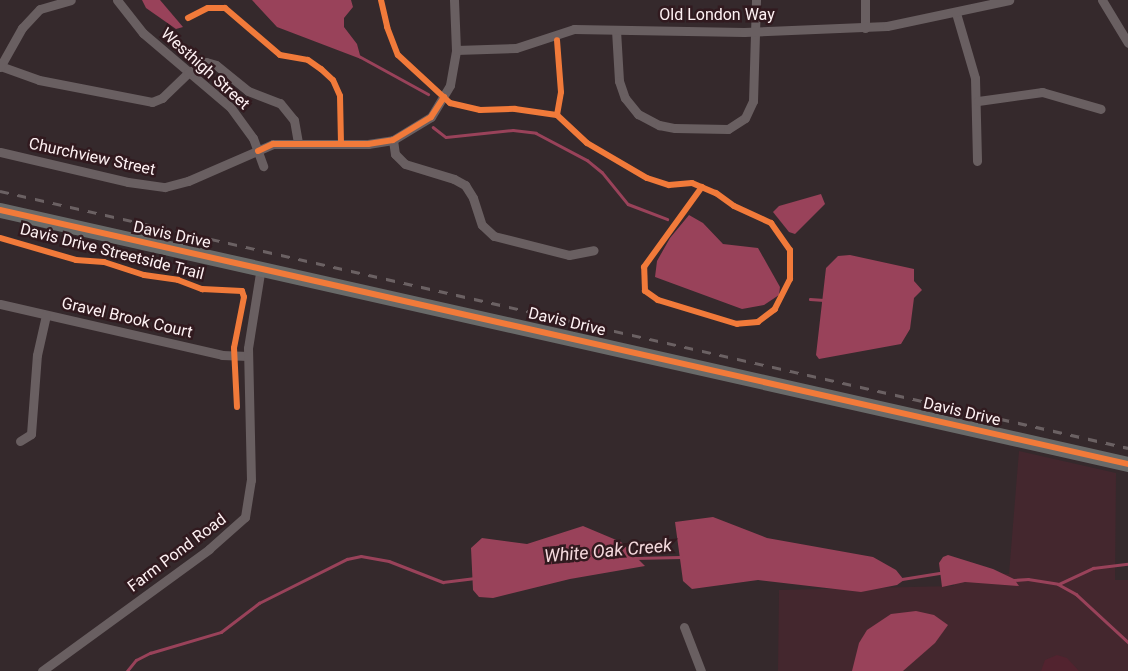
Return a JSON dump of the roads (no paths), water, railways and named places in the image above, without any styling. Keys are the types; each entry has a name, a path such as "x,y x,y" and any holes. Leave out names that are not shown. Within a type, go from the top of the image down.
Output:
{"main road":[{"name":"Davis Drive","path":"0,210 261,267 1128,464"}],"street":[{"path":"71,0 40,9 22,28 0,66 16,74 140,102 162,98 188,73 206,62 216,65 248,91 280,103 294,120 298,143"},
{"name":"Westhigh Street","path":"117,0 143,33 231,108 247,127 263,166"},
{"name":"Churchview Street","path":"0,152 160,187 188,182 273,144 368,144 393,140 420,126 438,108 454,73 456,50 454,0"},
{"path":"616,30 618,80 633,110 659,125 702,131 734,127 751,110 756,0"},
{"path":"865,0 865,28"},
{"name":"Old London Way","path":"456,50 516,48 574,29 755,31 865,28 956,13 979,3 1009,0"},
{"path":"1102,0 1128,43"},
{"path":"956,13 972,62 978,101 977,161"},
{"path":"978,101 1042,92 1102,110"},
{"path":"393,140 395,154 405,164 464,185 473,198 482,225 494,236 569,255 594,250"},
{"name":"Farm Pond Road","path":"42,671 241,524 247,512 251,480 248,356 261,267"},
{"name":"Gravel Brook Court","path":"0,304 222,355 248,356"},
{"path":"20,440 31,434 37,355 46,315"},
{"path":"684,627 701,671"}],"water":[{"path":"142,0 160,0 183,27 176,29 146,8"},
{"path":"252,0 351,0 353,7 344,18 344,27 357,44 361,59 277,27"},
{"path":"821,194 825,204 795,234 789,232 773,212 779,206"},
{"path":"689,215 703,223 723,244 758,248 780,287 779,295 764,305 742,309 655,277 657,261 670,238"},
{"path":"850,255 914,269 914,281 922,290 914,298 910,329 901,344 819,359 816,355 826,268 838,256"},
{"path":"713,517 767,538 873,557 896,570 904,580 897,585 861,592 758,580 692,589 683,581 675,522"},
{"path":"583,526 621,542 645,566 570,579 493,598 479,597 473,590 471,548 482,538 527,544"},
{"path":"948,555 993,569 1014,579 1019,586 965,582 942,587 939,563 943,557"},
{"path":"916,611 934,615 948,625 935,643 903,671 852,671 859,643 867,630 891,614"}],"waterway":[{"path":"359,56 428,94"},
{"path":"433,127 446,137 513,130 536,133 587,160 602,172 628,204 667,219"},
{"path":"810,299 824,300"},
{"name":"White Oak Creek","path":"127,671 136,660 150,653 221,632 259,603 347,559 361,556 389,561 443,582 475,578"},
{"name":"White Oak Creek","path":"634,558 681,557"},
{"path":"1059,584 1093,568 1128,564"},
{"name":"White Oak Creek","path":"902,579 941,573"},
{"name":"White Oak Creek","path":"1014,580 1028,579 1058,584 1076,594 1128,642"}],"railway":[{"path":"0,191 1128,448"}]}
